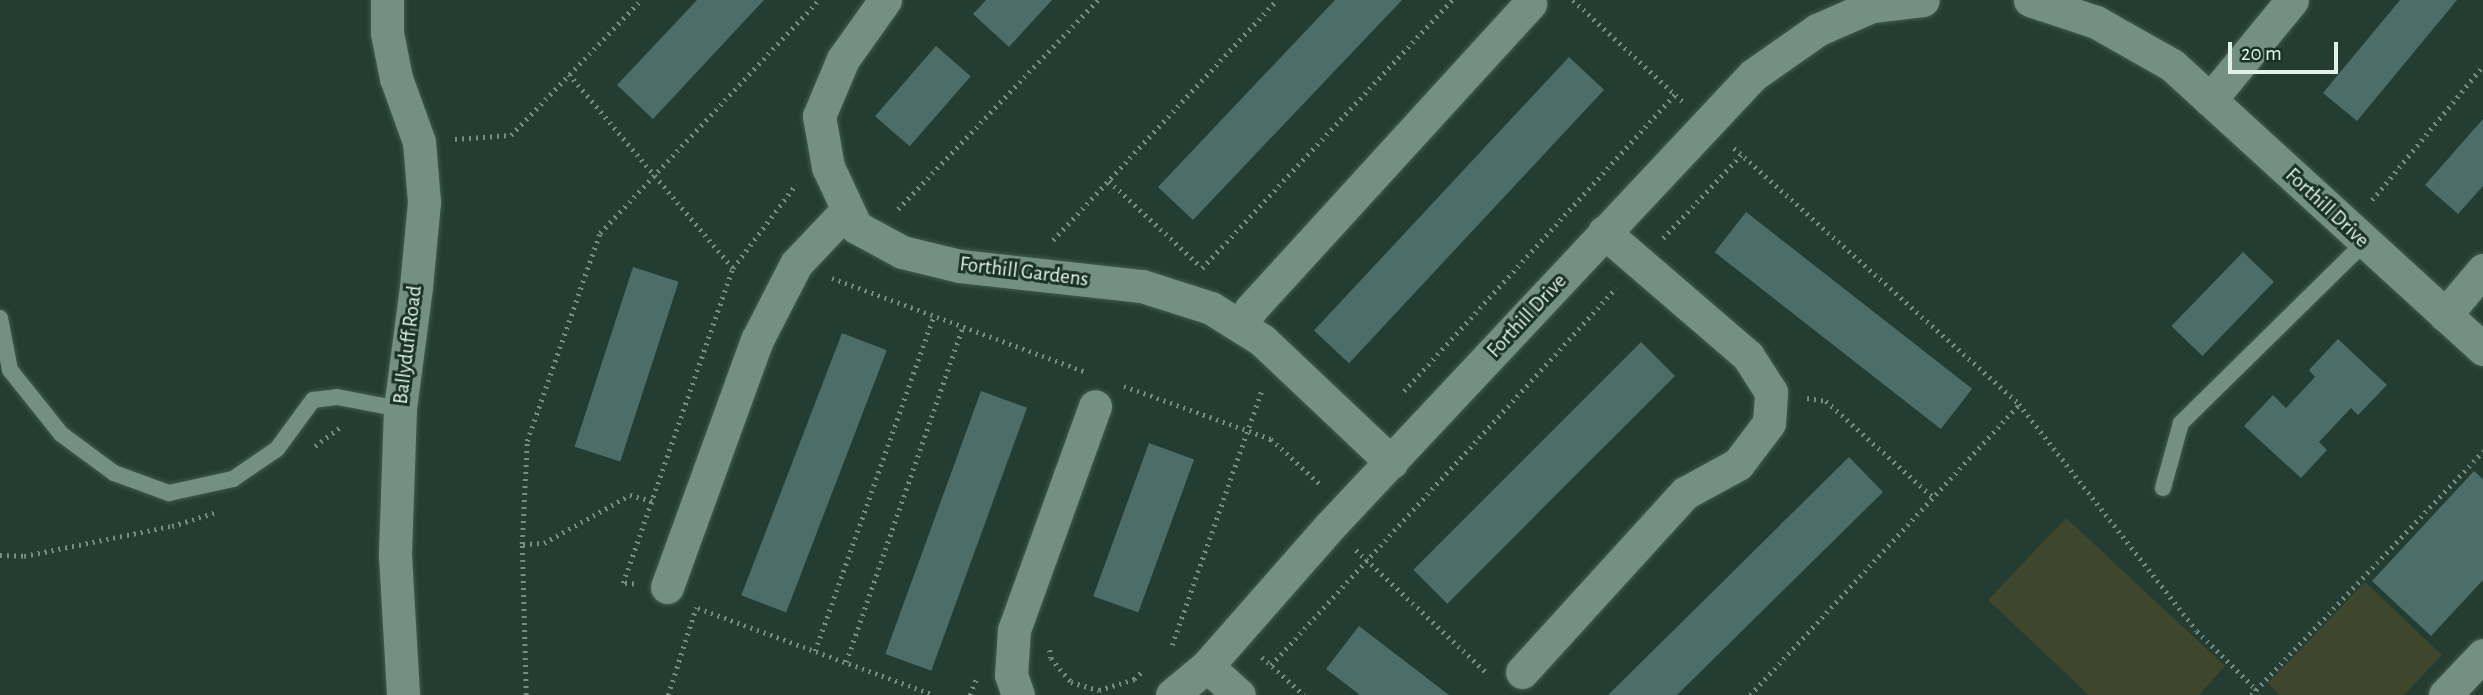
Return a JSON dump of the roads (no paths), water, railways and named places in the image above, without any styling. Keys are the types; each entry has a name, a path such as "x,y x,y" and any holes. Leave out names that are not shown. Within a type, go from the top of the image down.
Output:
{"street":[{"name":"Ballyduff Road","path":"387,0 387,33 397,78 419,142 424,202 400,409 395,555 403,695"},
{"name":"Forthill Gardens","path":"885,0 843,59 819,116 828,167 856,227 902,252 960,266 1142,286 1245,317 1275,352 1391,462"},
{"name":"Forthill Drive","path":"1172,695 1207,666 1330,526 1753,75 1817,30 1872,6 1923,0"},
{"name":"Forthill Drive","path":"2030,0 2096,22 2172,65 2483,348"},
{"path":"2210,100 2292,0"},
{"path":"1245,317 1530,3"},
{"path":"667,587 757,340 796,264 847,211"},
{"path":"1508,676 1685,494 1738,464 1769,423 1771,392 1748,356 1604,232"},
{"path":"2445,316 2483,270"},
{"path":"1018,695 1011,675 1014,630 1102,388"},
{"path":"2445,695 2483,655"},
{"path":"1207,666 1239,695"}],"lane":[{"path":"2163,488 2181,424 2357,235"},
{"path":"0,318 10,370 61,433 114,473 169,493 233,478 277,449 313,400 337,397 400,409"}]}
